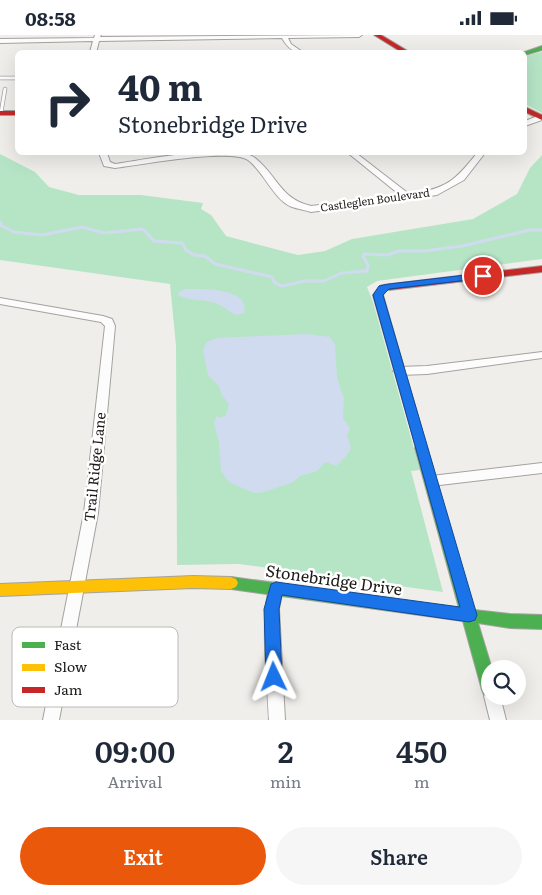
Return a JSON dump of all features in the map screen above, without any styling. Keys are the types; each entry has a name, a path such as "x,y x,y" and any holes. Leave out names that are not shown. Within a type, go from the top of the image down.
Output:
{"street":[{"path":"30,42 33,35"},
{"path":"0,41 30,42 97,38 359,35"},
{"path":"377,35 403,50"},
{"path":"283,36 289,45 296,50"},
{"path":"527,53 542,49"},
{"path":"527,110 541,118"},
{"path":"1,113 15,113"},
{"path":"527,123 541,118"},
{"name":"Castleglen Boulevard","path":"104,155 107,163 115,166 208,155"},
{"name":"Castleglen Boulevard","path":"235,155 248,157 287,200 302,208 310,209 434,193 448,187 461,178 478,155"},
{"path":"355,155 408,197"},
{"path":"482,660 378,295 383,288 542,269"},
{"name":"Trail Ridge Lane","path":"0,301 102,319 108,321 110,326 92,506 68,627"},
{"path":"399,371 542,355"},
{"path":"431,481 542,467"},
{"name":"Stonebridge Drive","path":"0,590 221,582 510,621 542,622"},
{"path":"276,588 272,609 276,720"},
{"path":"494,705 498,720"},
{"name":"Trail Ridge Lane","path":"51,720 53,707"}],"lane":[{"path":"0,78 15,78"},
{"path":"1,113 5,89"}],"green space":[{"path":"542,52 542,113 527,105 527,56"},
{"path":"0,154 35,172 49,187 79,195 141,195 203,203 201,209 211,215 226,236 298,255 325,251 352,239 473,219 517,194 530,168 542,155 542,259 377,281 367,287 373,302 420,470 411,471 443,592 239,564 177,565 176,346 170,284 0,260"}],"water":[{"path":"185,289 223,291 232,294 240,298 244,305 244,313 237,315 215,303 188,299 178,295 179,292"},
{"path":"307,334 330,337 335,345 337,378 344,399 343,418 350,428 347,435 351,448 336,466 327,462 317,471 300,476 293,482 264,492 254,493 229,482 221,471 219,442 214,423 217,416 220,418 226,415 229,405 219,386 208,375 203,350 207,342 217,338"}],"waterway":[{"path":"0,222 2,226 14,232 42,235 82,227 104,233 143,229 154,241 182,243 186,250 194,255 205,256 215,264 272,277 275,283 282,286 305,281 324,281 342,273 367,271 368,265 363,256 364,254 388,255 399,251 424,251 462,246 530,230 542,230"}],"traffic: fast":[{"path":"527,52 542,48"},
{"path":"421,448 481,660"},
{"path":"231,583 510,621 542,622"}],"traffic: slow":[{"path":"0,590 193,582 231,583"}],"traffic: jam":[{"path":"377,35 403,50"},
{"path":"527,110 542,118"},
{"path":"0,113 15,113"},
{"path":"421,448 378,295 383,288 389,287 542,269"}],"route":[{"path":"274,677 272,609 276,588 469,615 378,295 383,288 483,276"}]}
